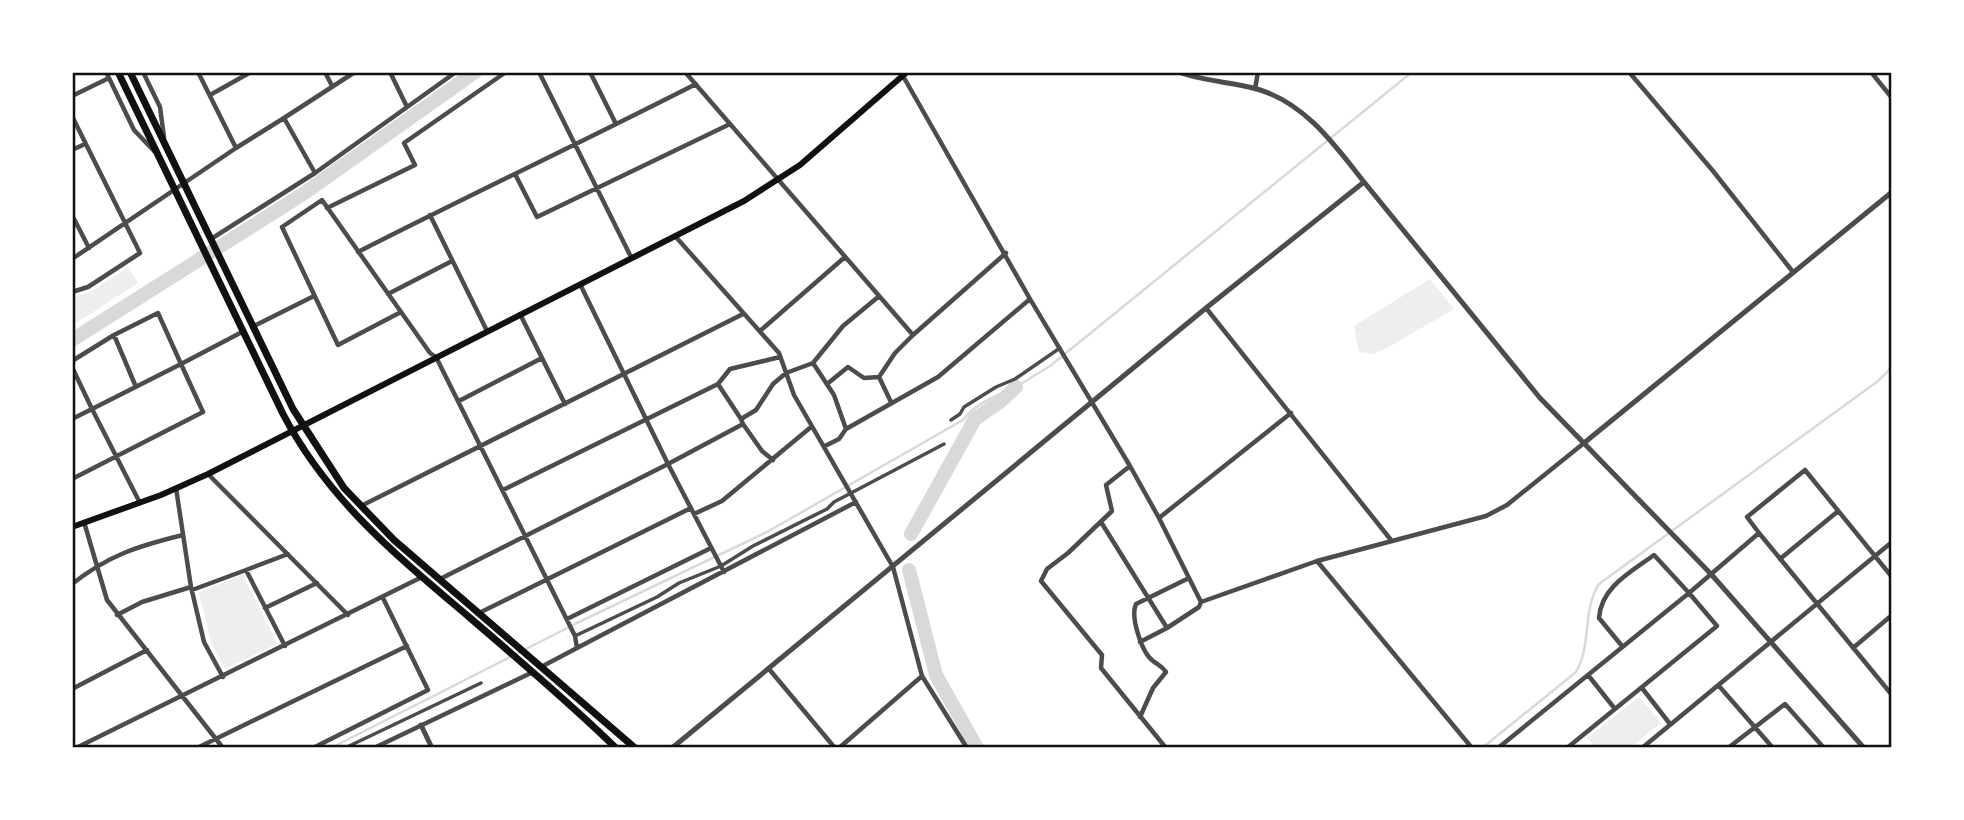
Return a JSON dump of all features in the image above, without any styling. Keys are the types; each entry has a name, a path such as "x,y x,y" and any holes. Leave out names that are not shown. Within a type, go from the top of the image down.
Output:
{"main road":[{"path":"118,72 292,430 314,465 351,512 617,748"},
{"path":"130,72 302,425 344,488 439,579 635,748"},
{"path":"72,527 208,474 744,201 800,164 905,74"}],"street":[{"path":"106,72 134,130 158,155"},
{"path":"143,72 160,107 165,145"},
{"path":"198,72 236,148"},
{"path":"210,95 251,72"},
{"path":"325,72 332,86"},
{"path":"72,259 236,148 355,72"},
{"path":"390,72 407,107"},
{"path":"445,72 448,78"},
{"path":"212,240 314,173 456,72"},
{"path":"327,208 415,164 404,143 506,72"},
{"path":"539,72 631,257"},
{"path":"590,72 616,124"},
{"path":"685,72 913,335"},
{"path":"1178,72 1275,95 1297,108 1325,135 1540,398 1711,574 1864,748"},
{"path":"1255,89 1258,72"},
{"path":"1629,72 1713,171 1793,272"},
{"path":"1871,72 1892,98"},
{"path":"905,74 1030,299 1130,466 1201,602"},
{"path":"72,96 109,78"},
{"path":"358,252 696,84"},
{"path":"72,117 140,253 88,287 72,292"},
{"path":"284,118 314,173"},
{"path":"515,174 537,217 730,124"},
{"path":"72,150 85,144"},
{"path":"672,748 1206,308 1364,182"},
{"path":"1140,642 1167,628 1199,607 1201,602 1317,561 1486,516 1507,505 1892,192"},
{"path":"401,312 338,345 282,227 322,200 430,353 436,357 568,622 577,648"},
{"path":"72,215 89,248"},
{"path":"430,215 487,331"},
{"path":"675,235 780,357 794,395 811,427 825,446 893,567 922,676 967,748"},
{"path":"879,377 895,353 913,335 1006,253"},
{"path":"760,331 845,257"},
{"path":"388,294 452,261"},
{"path":"580,284 721,567"},
{"path":"254,326 314,296"},
{"path":"439,579 668,464 742,422 756,410 773,384 786,373 813,363 844,326 878,297"},
{"path":"825,446 839,439 846,429 938,377 1030,299"},
{"path":"1206,308 1391,540"},
{"path":"72,360 158,313 203,412 72,479"},
{"path":"520,314 565,404"},
{"path":"360,506 743,314"},
{"path":"72,419 244,331"},
{"path":"114,335 136,387"},
{"path":"951,420 960,414 964,407 1061,350"},
{"path":"503,491 718,384 730,369 780,357"},
{"path":"459,401 542,358"},
{"path":"813,363 834,396 846,429"},
{"path":"72,367 140,502"},
{"path":"827,384 848,367 864,378 879,377"},
{"path":"879,377 891,402"},
{"path":"718,384 762,451 773,460"},
{"path":"1159,518 1291,413"},
{"path":"694,514 722,501 811,427"},
{"path":"574,635 657,597 679,583 721,567 753,546 827,509 851,492 944,444"},
{"path":"1130,466 1106,485 1112,511 1047,569 1041,580 1102,655 1101,668 1166,748"},
{"path":"1891,691 1746,517 1805,470 1892,577"},
{"path":"208,474 348,615"},
{"path":"176,488 191,589 204,642 223,677"},
{"path":"541,667 721,567 856,502"},
{"path":"479,613 691,508"},
{"path":"1780,559 1837,512"},
{"path":"84,521 107,600 223,748"},
{"path":"1101,522 1167,628"},
{"path":"1498,748 1759,533"},
{"path":"72,584 96,565 139,545 183,535"},
{"path":"1642,748 1892,542"},
{"path":"568,622 713,551"},
{"path":"117,615 142,602 191,589 288,554"},
{"path":"1567,748 1717,626 1654,555 1613,585 1600,605 1599,618 1622,646"},
{"path":"1317,561 1472,748"},
{"path":"246,570 285,646"},
{"path":"76,748 422,577"},
{"path":"1140,717 1153,688 1166,672 1161,665 1152,661 1140,642 1134,609 1136,604 1189,578"},
{"path":"265,608 317,583"},
{"path":"313,748 428,690 383,598"},
{"path":"1853,648 1892,615"},
{"path":"197,748 407,646"},
{"path":"72,689 147,650"},
{"path":"769,669 837,748 922,676"},
{"path":"374,748 533,672"},
{"path":"1588,675 1615,709"},
{"path":"345,748 481,683"},
{"path":"1719,686 1773,748"},
{"path":"1642,688 1670,724"},
{"path":"1728,748 1785,704 1824,748"},
{"path":"421,725 432,748"}],"shaded area":[{"path":"128,267 138,283 76,323 72,315 72,297 92,291"},
{"path":"1430,279 1454,309 1385,349 1372,354 1359,352 1354,326"},
{"path":"243,575 277,644 225,669 212,645 199,592"},
{"path":"1639,697 1661,723 1630,748 1596,748 1587,738"}],"waterway":[{"path":"72,340 303,194 475,72"},
{"path":"331,748 577,623 767,532 963,420 980,404 1050,366 1412,72"},
{"path":"1482,748 1576,672 1584,651 1590,605 1599,584 1878,381 1892,367"},
{"path":"911,534 975,419 1016,387"},
{"path":"909,570 936,675 977,748"}]}
